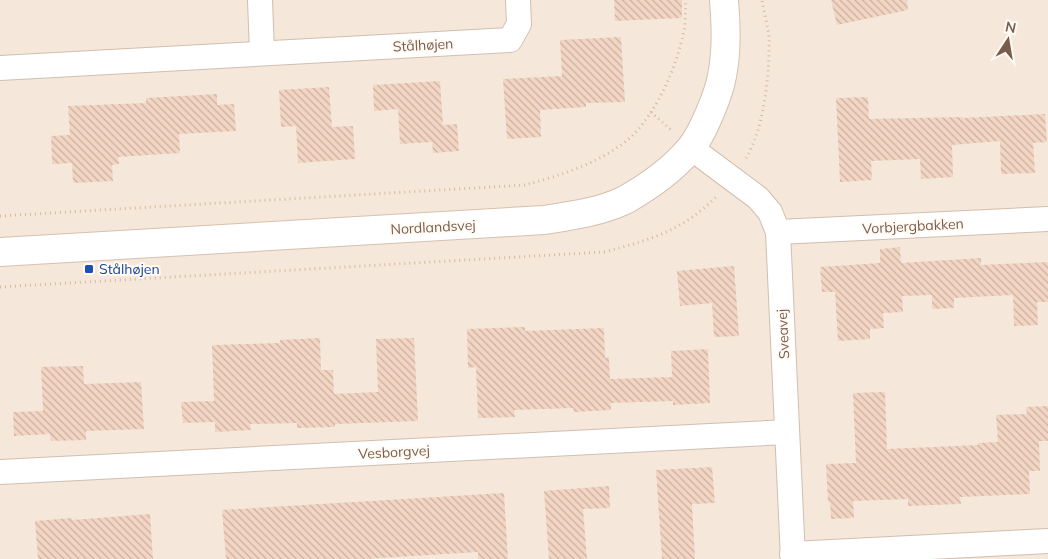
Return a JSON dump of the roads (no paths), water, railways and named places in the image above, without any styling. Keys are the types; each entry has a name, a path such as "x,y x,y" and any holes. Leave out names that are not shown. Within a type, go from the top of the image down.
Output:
{"street":[{"path":"260,0 262,53"},
{"name":"Stålhøjen","path":"0,68 510,40 519,24 518,0"},
{"name":"Nordlandsvej","path":"0,252 544,220 584,213 624,200 658,178 691,148 708,117 722,78 727,36 724,0"},
{"name":"Sveavej","path":"691,148 758,198 770,212 778,232 793,556"},
{"name":"Vorbjergbakken","path":"778,232 1048,219"},
{"name":"Vesborgvej","path":"0,472 787,432"},
{"path":"793,556 1048,541"}],"place":[{"name":"Stålhøjen","path":"89,269"}]}
